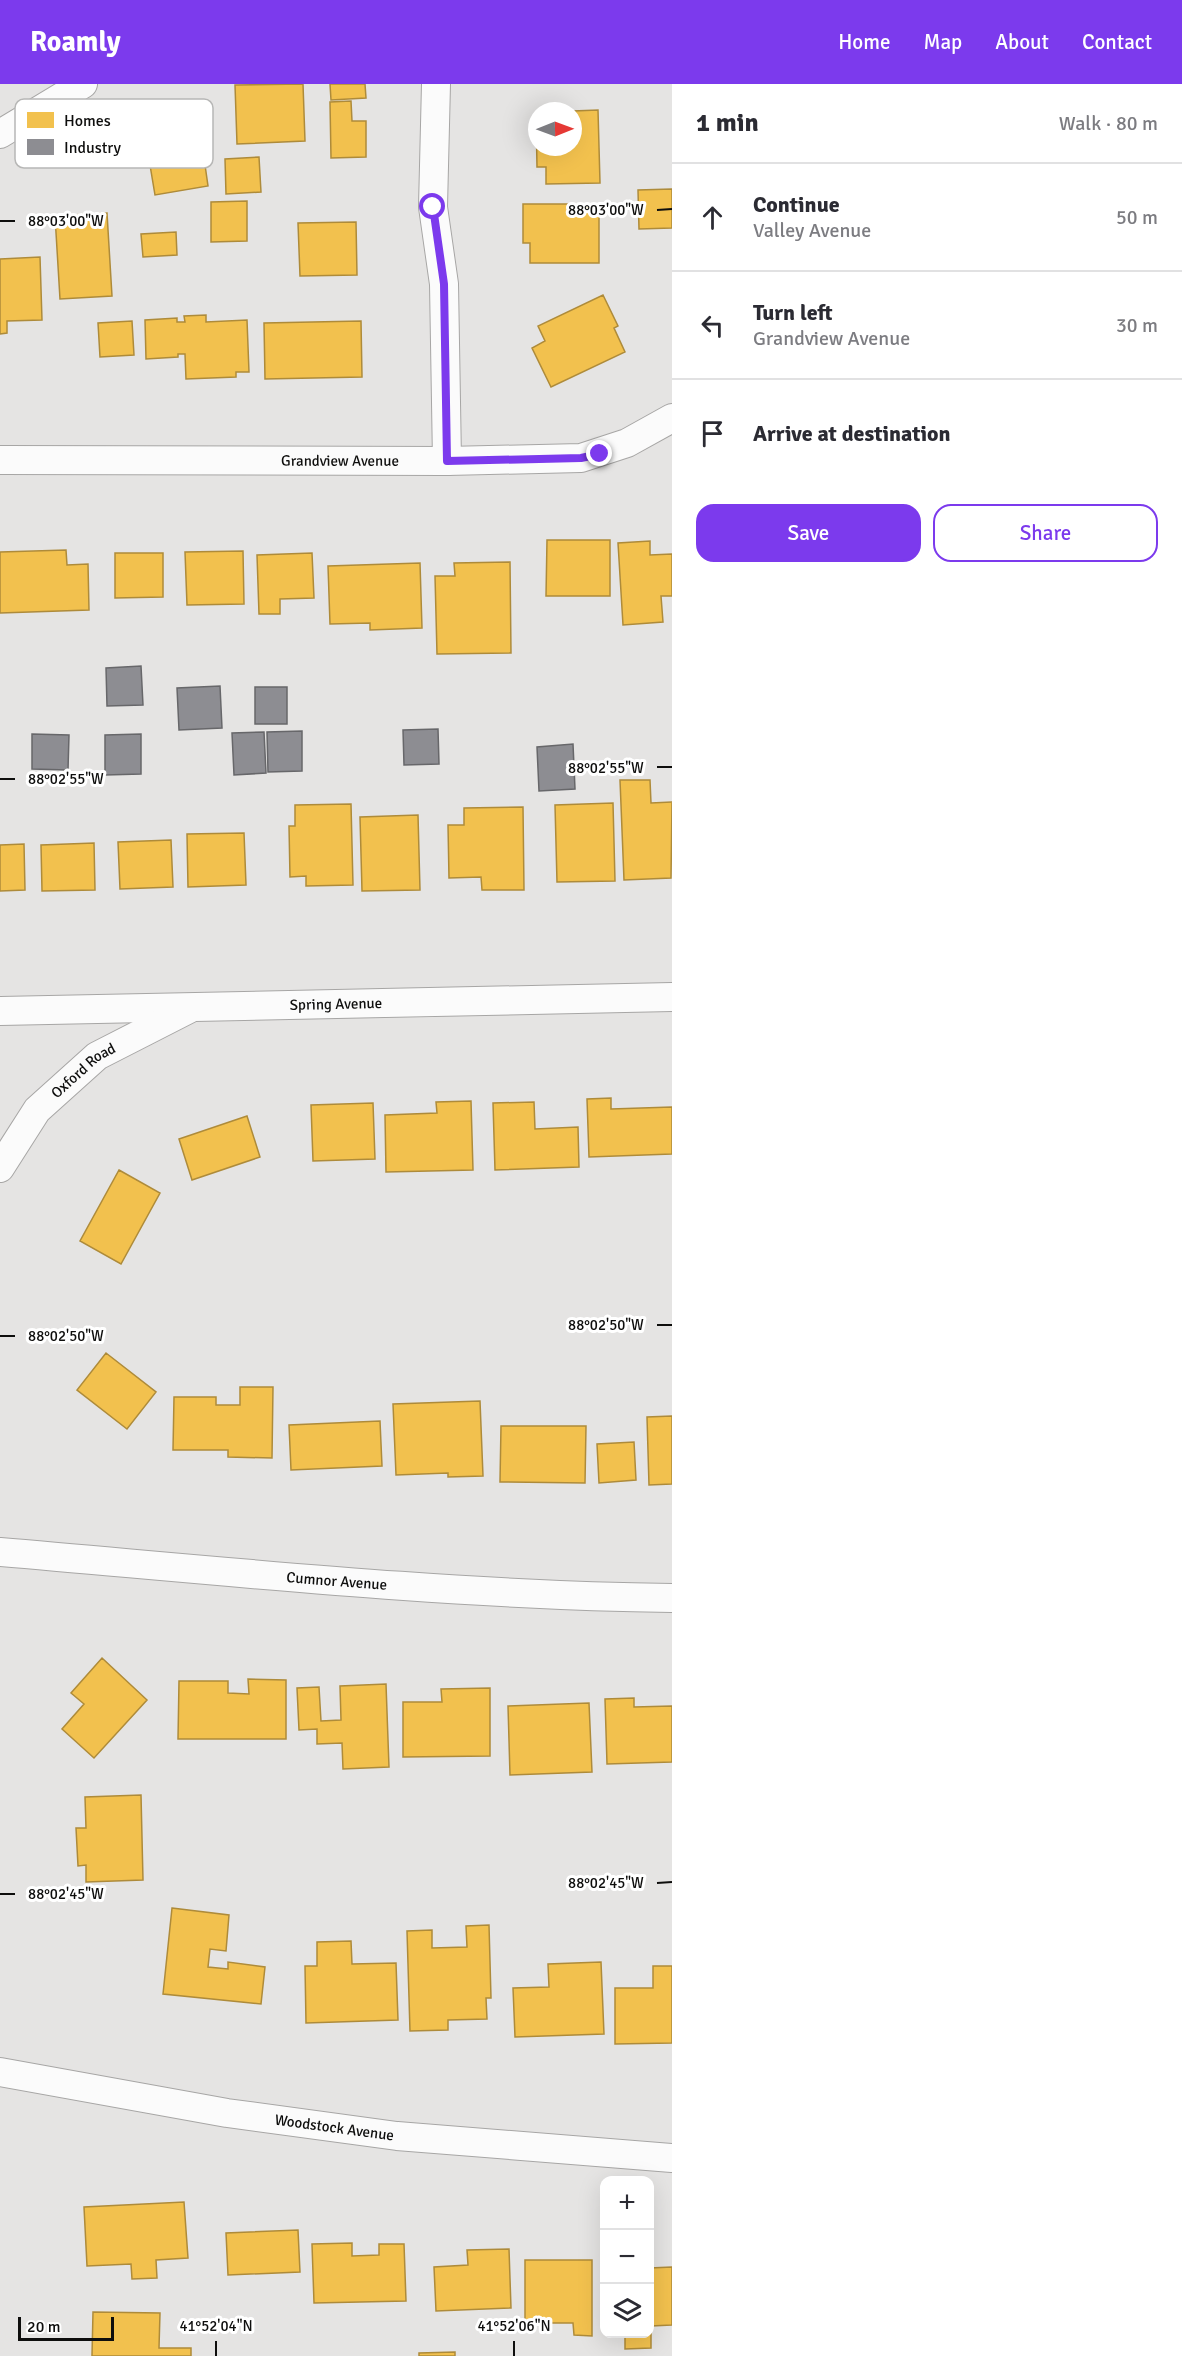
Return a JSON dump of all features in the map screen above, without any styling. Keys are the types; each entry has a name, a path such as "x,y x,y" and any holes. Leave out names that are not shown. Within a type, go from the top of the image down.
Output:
{"street":[{"path":"58,99 83,84"},
{"path":"436,84 433,207 444,284 447,461"},
{"path":"0,134 15,125"},
{"name":"Grandview Avenue","path":"0,460 447,461 581,458 627,443 672,418"},
{"name":"Spring Avenue","path":"0,1011 196,1005 672,997"},
{"name":"Oxford Road","path":"0,1168 37,1110 97,1056 196,1005"},
{"name":"Cumnor Avenue","path":"0,1552 483,1591 672,1598"},
{"name":"Woodstock Avenue","path":"0,2072 227,2114 397,2136 499,2146 672,2158"}],"building: Homes":[{"path":"303,84 305,141 237,144 235,85"},
{"path":"330,84 365,84 366,98 331,100"},
{"path":"351,101 352,121 366,121 366,157 331,158 330,102"},
{"path":"598,110 600,183 546,184 546,167 537,167 537,156 582,156 582,111"},
{"path":"259,157 261,192 226,194 225,159"},
{"path":"150,168 205,168 208,186 155,195"},
{"path":"672,189 672,228 639,229 638,190"},
{"path":"247,201 247,241 211,242 211,202"},
{"path":"523,204 599,204 599,263 530,263 530,243 523,243"},
{"path":"107,213 112,296 60,299 55,216"},
{"path":"356,222 357,275 300,276 298,223"},
{"path":"176,232 177,255 143,257 141,234"},
{"path":"40,257 42,320 7,321 7,333 0,334 0,259"},
{"path":"603,295 618,326 614,328 625,352 551,387 532,348 545,341 538,326"},
{"path":"206,315 206,322 247,320 249,372 236,372 236,377 186,379 185,354 178,354 178,357 146,359 145,320 177,318 177,322 185,322 184,316"},
{"path":"132,321 134,355 100,357 98,323"},
{"path":"361,321 362,377 265,379 264,323"},
{"path":"547,540 610,540 610,596 546,596"},
{"path":"650,541 650,555 672,554 672,596 661,596 663,622 623,625 618,543"},
{"path":"66,550 67,565 88,564 89,610 0,613 0,552"},
{"path":"243,551 244,604 187,605 185,552"},
{"path":"115,553 163,553 163,597 115,598"},
{"path":"312,553 314,598 280,599 280,614 259,614 257,555"},
{"path":"510,562 511,653 437,654 435,576 455,576 454,563"},
{"path":"420,563 422,628 370,630 370,623 330,624 328,566"},
{"path":"620,780 650,780 651,803 672,802 671,878 624,880"},
{"path":"613,803 615,881 557,882 555,805"},
{"path":"351,804 353,885 306,886 306,876 290,877 289,826 295,826 295,805"},
{"path":"523,807 524,890 482,890 481,877 449,878 448,825 464,825 464,808"},
{"path":"418,815 420,890 362,891 360,817"},
{"path":"244,833 246,885 188,887 187,834"},
{"path":"171,840 173,887 120,889 118,842"},
{"path":"94,843 95,890 42,891 41,845"},
{"path":"24,844 25,890 0,891 0,845"},
{"path":"611,1098 611,1109 672,1107 672,1154 589,1157 587,1099"},
{"path":"471,1101 473,1170 386,1172 385,1115 437,1113 436,1102"},
{"path":"534,1102 535,1129 578,1127 579,1167 495,1170 493,1103"},
{"path":"373,1103 375,1159 313,1161 311,1105"},
{"path":"247,1116 260,1157 192,1180 179,1139"},
{"path":"119,1170 160,1193 121,1264 80,1241"},
{"path":"106,1353 156,1392 127,1429 77,1390"},
{"path":"240,1387 273,1387 272,1458 228,1457 228,1450 173,1450 174,1397 216,1397 216,1405 240,1405"},
{"path":"480,1401 483,1476 448,1477 448,1473 396,1475 393,1404"},
{"path":"672,1416 672,1484 649,1485 647,1417"},
{"path":"380,1421 382,1466 291,1470 289,1425"},
{"path":"501,1426 586,1426 585,1483 500,1482"},
{"path":"634,1442 636,1480 599,1483 597,1444"},
{"path":"102,1658 147,1700 94,1758 62,1729 84,1704 71,1693"},
{"path":"248,1679 286,1680 286,1739 178,1739 179,1681 228,1681 228,1693 249,1694"},
{"path":"386,1684 389,1767 343,1769 342,1743 317,1744 317,1729 299,1730 297,1688 319,1687 321,1721 341,1720 340,1686"},
{"path":"490,1688 490,1756 403,1757 403,1702 442,1702 441,1689"},
{"path":"634,1698 634,1707 672,1706 672,1762 607,1764 605,1699"},
{"path":"589,1703 592,1772 510,1775 508,1706"},
{"path":"141,1795 143,1880 86,1882 86,1865 78,1866 76,1828 86,1828 85,1797"},
{"path":"172,1908 229,1915 226,1951 210,1949 208,1967 228,1969 228,1962 265,1967 261,2004 163,1994"},
{"path":"489,1925 491,1998 486,1998 487,2019 448,2020 448,2030 410,2031 407,1931 432,1930 432,1948 467,1947 466,1926"},
{"path":"351,1941 352,1964 396,1963 398,2020 306,2023 305,1966 317,1966 317,1942"},
{"path":"601,1962 604,2034 515,2037 513,1988 549,1987 548,1964"},
{"path":"653,1966 672,1966 672,2043 615,2044 615,1988 653,1988"},
{"path":"184,2202 188,2258 156,2260 157,2278 132,2279 131,2264 87,2266 84,2207"},
{"path":"298,2230 300,2272 228,2275 226,2233"},
{"path":"352,2243 352,2256 379,2255 379,2244 404,2244 406,2301 314,2303 312,2244"},
{"path":"509,2249 511,2308 436,2311 434,2267 468,2265 467,2250"},
{"path":"525,2260 592,2260 592,2336 574,2335 573,2323 525,2323"},
{"path":"672,2267 672,2325 654,2326 654,2268"},
{"path":"93,2312 160,2313 159,2348 191,2348 191,2356 92,2356"},
{"path":"625,2338 651,2338 651,2348 625,2349"},
{"path":"455,2352 455,2356 419,2356 419,2353"}],"building: Industry":[{"path":"141,666 143,705 107,706 106,668"},
{"path":"220,686 222,728 179,730 177,688"},
{"path":"255,687 287,687 287,724 255,724"},
{"path":"438,729 439,764 404,765 403,730"},
{"path":"302,731 302,771 268,772 267,732"},
{"path":"264,732 266,773 234,775 232,733"},
{"path":"32,734 69,735 68,770 32,769"},
{"path":"141,734 141,774 105,775 105,735"},
{"path":"573,744 575,789 539,791 537,747"}],"route":[{"path":"433,207 444,284 447,461 581,458 600,454"}]}
